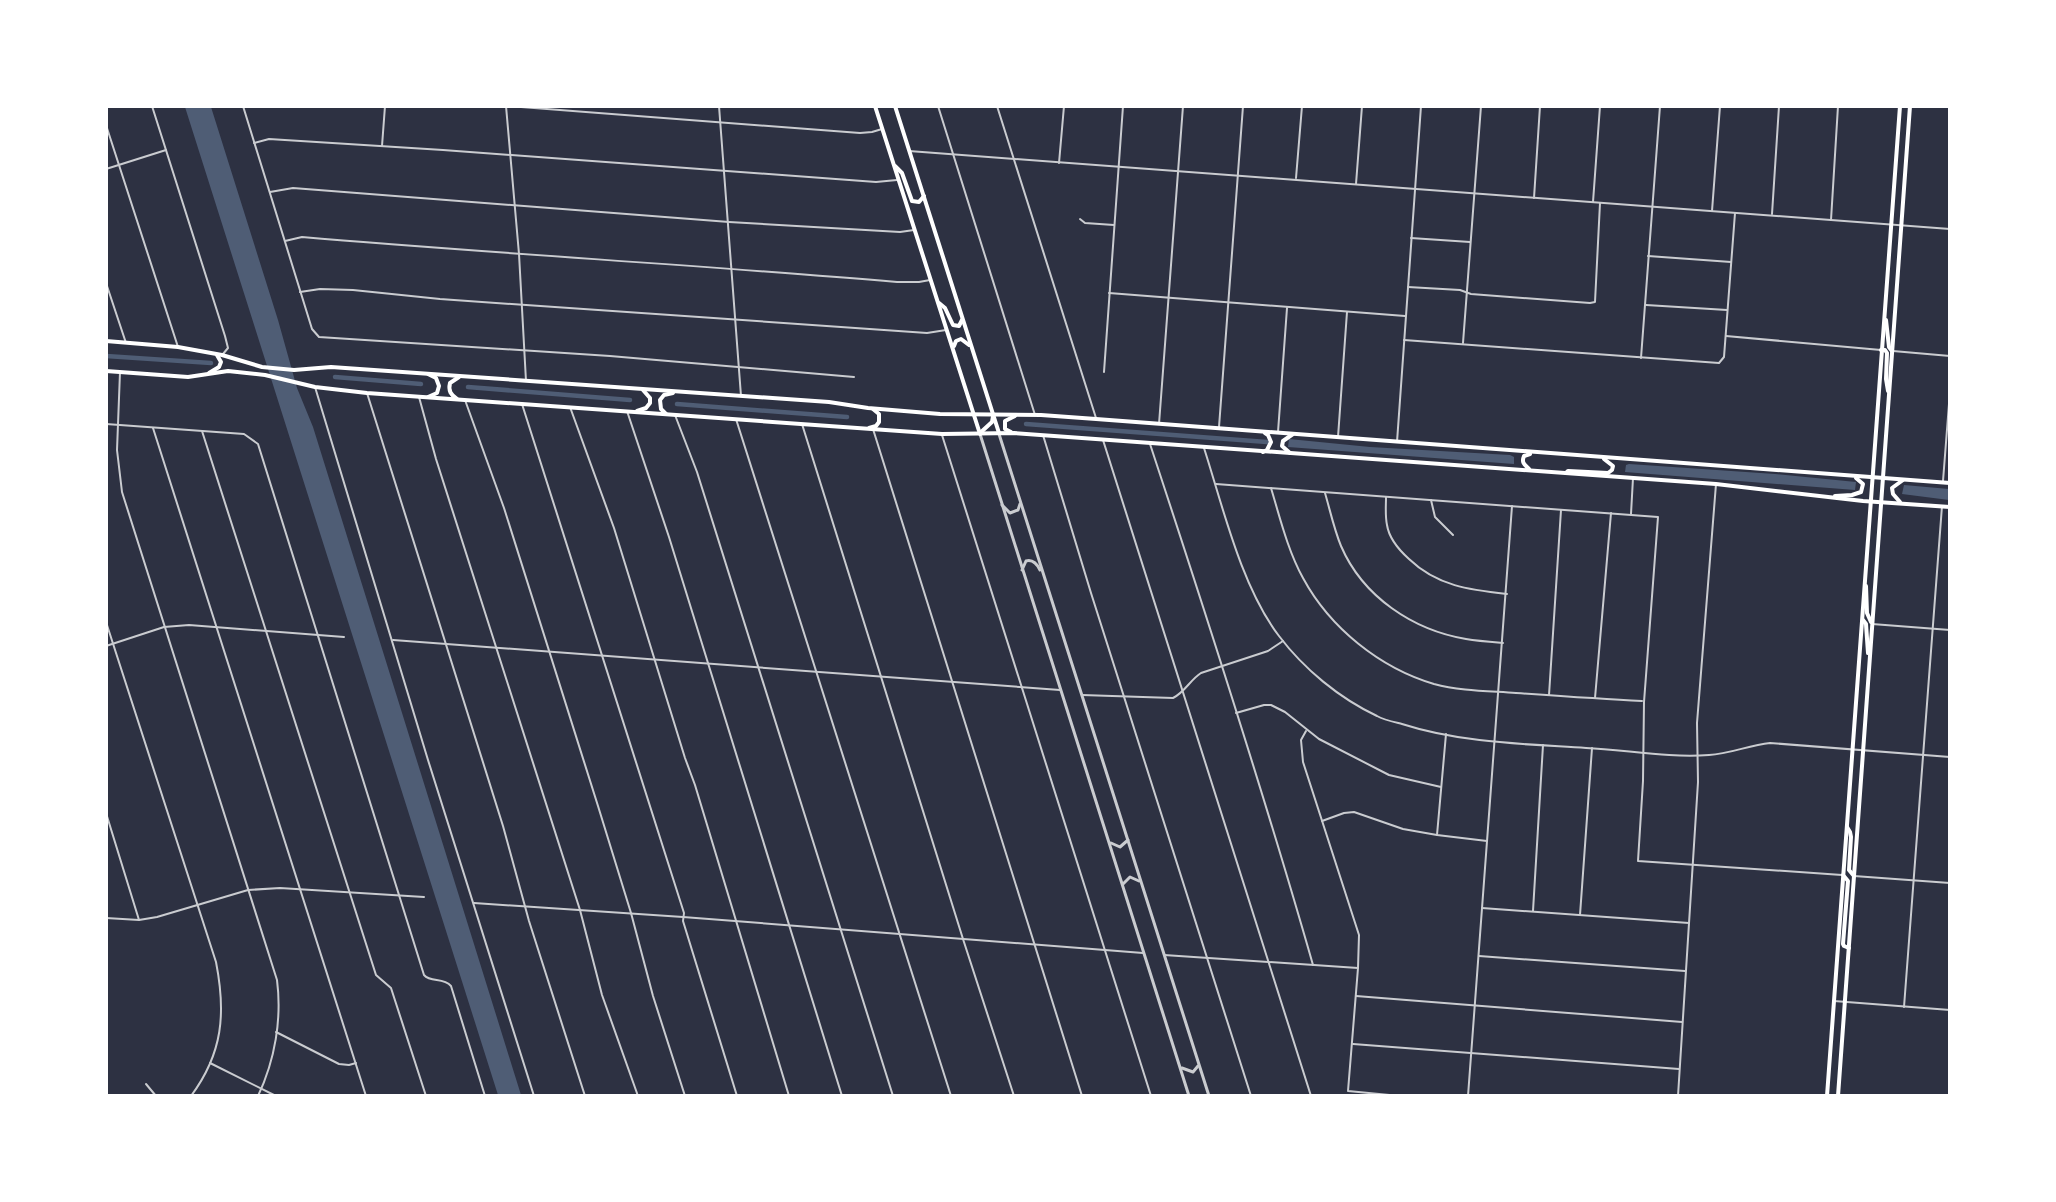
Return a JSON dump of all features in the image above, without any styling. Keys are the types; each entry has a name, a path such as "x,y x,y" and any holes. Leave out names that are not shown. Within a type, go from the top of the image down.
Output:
{"main road":[{"path":"875,106 980,434"},
{"path":"895,106 999,433"},
{"path":"1827,1095 1869,501 1900,106"},
{"path":"1838,1095 1910,106"},
{"path":"894,165 902,173 912,201 919,202 924,196"},
{"path":"938,302 945,308 953,325 959,326 963,319"},
{"path":"1884,310 1889,347 1892,351"},
{"path":"954,351 956,340 961,339 972,348"},
{"path":"106,341 178,347 262,367 294,370 331,367 426,373 829,402 940,414 1035,415 1096,419 1950,483"},
{"path":"1881,350 1887,353 1886,379 1889,398"},
{"path":"206,374 219,367 221,362 219,355"},
{"path":"106,371 188,377 228,371 265,375 315,387 367,393 942,434 1042,435 1716,484 1869,501 1950,507"},
{"path":"426,373 436,378 439,386 437,393 428,397"},
{"path":"458,400 450,393 449,387 455,378 463,376"},
{"path":"633,412 646,408 650,403 650,398 643,389"},
{"path":"666,414 661,409 660,400 664,395 680,392"},
{"path":"862,429 876,426 879,422 879,414 873,408"},
{"path":"980,434 992,422 993,415"},
{"path":"1014,433 1005,429 1005,421 1007,418 1018,415"},
{"path":"1262,431 1268,435 1271,442 1267,450 1262,452"},
{"path":"1292,454 1282,446 1286,437 1294,434"},
{"path":"1531,471 1523,463 1524,456 1549,454"},
{"path":"1565,473 1568,471 1608,473 1612,470 1611,462 1600,458"},
{"path":"1825,496 1858,493 1863,484 1854,476"},
{"path":"1901,503 1894,497 1892,490 1894,485 1904,480"},
{"path":"1865,579 1867,613 1872,624"},
{"path":"1862,618 1866,624 1870,659"},
{"path":"1846,826 1851,832 1849,870 1854,876"},
{"path":"1843,875 1848,881 1844,946 1849,948"}],"street":[{"path":"152,106 225,336 228,348 219,355"},
{"path":"243,106 300,292 315,334 319,337 854,377"},
{"path":"382,146 385,106"},
{"path":"526,381 519,254 506,106 860,133 882,129"},
{"path":"719,106 741,396"},
{"path":"938,106 1035,415"},
{"path":"997,106 1096,419"},
{"path":"1059,163 1064,106"},
{"path":"1104,372 1123,106"},
{"path":"1159,424 1183,106"},
{"path":"1219,428 1243,106"},
{"path":"1296,180 1302,106"},
{"path":"1356,185 1362,106"},
{"path":"1397,442 1421,106"},
{"path":"1463,344 1481,106"},
{"path":"1534,198 1540,106"},
{"path":"1593,202 1600,106"},
{"path":"1641,358 1660,106"},
{"path":"1712,211 1720,106"},
{"path":"1772,216 1779,106"},
{"path":"1831,220 1838,106"},
{"path":"106,125 178,347"},
{"path":"254,142 269,139 876,182 898,180"},
{"path":"106,169 166,150"},
{"path":"909,152 1950,229"},
{"path":"270,192 292,188 729,222 900,232 914,230"},
{"path":"1407,287 1594,302 1596,299 1600,203"},
{"path":"1404,340 1721,362 1724,357 1735,213"},
{"path":"1080,219 1085,223 1114,225"},
{"path":"285,241 302,237 519,254 733,267 897,282 931,280"},
{"path":"1411,238 1470,242"},
{"path":"1648,256 1731,262"},
{"path":"106,283 126,342"},
{"path":"300,292 320,289 353,290 927,333 948,330"},
{"path":"1109,293 1405,316"},
{"path":"1645,304 1727,310"},
{"path":"1278,432 1287,308"},
{"path":"1338,437 1347,312"},
{"path":"1725,336 1881,350"},
{"path":"1892,351 1950,356"},
{"path":"120,372 117,450 122,492 278,980 279,1007 276,1032 270,1065 258,1095"},
{"path":"315,387 534,1095"},
{"path":"1943,482 1950,392"},
{"path":"367,393 503,826 524,906 585,1095"},
{"path":"418,397 580,910 602,995 638,1095"},
{"path":"465,400 504,508 631,913 653,996 686,1095"},
{"path":"522,404 684,913 686,932 737,1095"},
{"path":"570,407 614,528 685,758 696,785 789,1095"},
{"path":"627,411 842,1095"},
{"path":"675,415 697,472 893,1095"},
{"path":"736,419 951,1095"},
{"path":"106,424 244,434 255,440 262,453 424,975 429,979 443,980 451,986 485,1095"},
{"path":"802,424 1014,1095"},
{"path":"153,428 366,1095"},
{"path":"873,429 1082,1095"},
{"path":"202,431 376,975 391,988 426,1095"},
{"path":"999,433 1209,1095"},
{"path":"942,434 1151,1095"},
{"path":"980,434 1189,1095"},
{"path":"1042,435 1251,1095"},
{"path":"1103,440 1311,1095"},
{"path":"1150,443 1223,666 1282,855 1313,965"},
{"path":"1204,448 1235,546 1254,595 1283,641 1299,660 1341,696 1378,717 1422,730 1495,741 1543,745 1697,755 1725,754 1770,743 1950,757"},
{"path":"1631,514 1633,478"},
{"path":"1216,484 1659,517 1644,702 1644,752 1638,861 1843,875"},
{"path":"1677,1095 1698,783 1697,755 1705,608 1716,484"},
{"path":"1271,489 1285,534 1303,578 1320,606 1349,638 1395,668 1435,684 1499,692 1644,702"},
{"path":"1325,493 1341,545 1352,566 1378,597 1393,610 1440,633 1503,643"},
{"path":"1386,497 1386,522 1389,532 1400,551 1416,566 1433,578 1452,586 1507,594"},
{"path":"1431,500 1435,517 1454,535"},
{"path":"1001,504 1010,513 1018,510 1021,502"},
{"path":"1468,1095 1512,506"},
{"path":"1905,1007 1942,506"},
{"path":"1549,695 1561,510"},
{"path":"1595,698 1611,513"},
{"path":"1022,570 1026,561 1033,561 1044,577"},
{"path":"106,622 216,962 221,994 220,1032 210,1063 191,1095"},
{"path":"1872,624 1950,630"},
{"path":"106,646 164,627 189,626 344,637"},
{"path":"392,640 1060,690"},
{"path":"1082,695 1169,699 1179,695 1193,678 1268,651 1283,641"},
{"path":"1236,713 1253,707 1271,705 1285,712 1306,731 1389,775 1441,787"},
{"path":"1306,731 1301,740 1303,762 1359,935 1348,1091 1400,1095"},
{"path":"1437,835 1446,734"},
{"path":"1533,911 1543,745"},
{"path":"1580,915 1592,748"},
{"path":"1322,821 1354,812 1403,829 1487,841"},
{"path":"106,813 140,920"},
{"path":"1109,842 1120,847 1128,840"},
{"path":"1854,876 1950,883"},
{"path":"1122,885 1130,877 1140,882"},
{"path":"106,918 140,920 157,917 248,890 280,888 424,897"},
{"path":"474,903 1143,953"},
{"path":"1482,908 1689,923"},
{"path":"1164,955 1358,968"},
{"path":"1479,956 1685,971"},
{"path":"1356,996 1682,1022"},
{"path":"1834,1001 1950,1010"},
{"path":"276,1032 339,1064 349,1065 356,1062"},
{"path":"1353,1044 1680,1069"},
{"path":"210,1063 276,1095"},
{"path":"1180,1066 1193,1072 1199,1064"},
{"path":"146,1084 156,1095"}],"water":[{"path":"185,107 211,107 297,388 313,427 521,1095 498,1095"},
{"path":"1289,439 1370,447 1510,455 1514,457 1514,464 1288,447"},
{"path":"1626,465 1856,482 1855,490 1625,472"},
{"path":"1904,485 1949,489 1949,500 1902,494"}],"waterway":[{"path":"106,356 211,363"},
{"path":"335,377 421,384"},
{"path":"468,387 630,400"},
{"path":"677,404 847,417"},
{"path":"1026,424 1267,442"}]}
